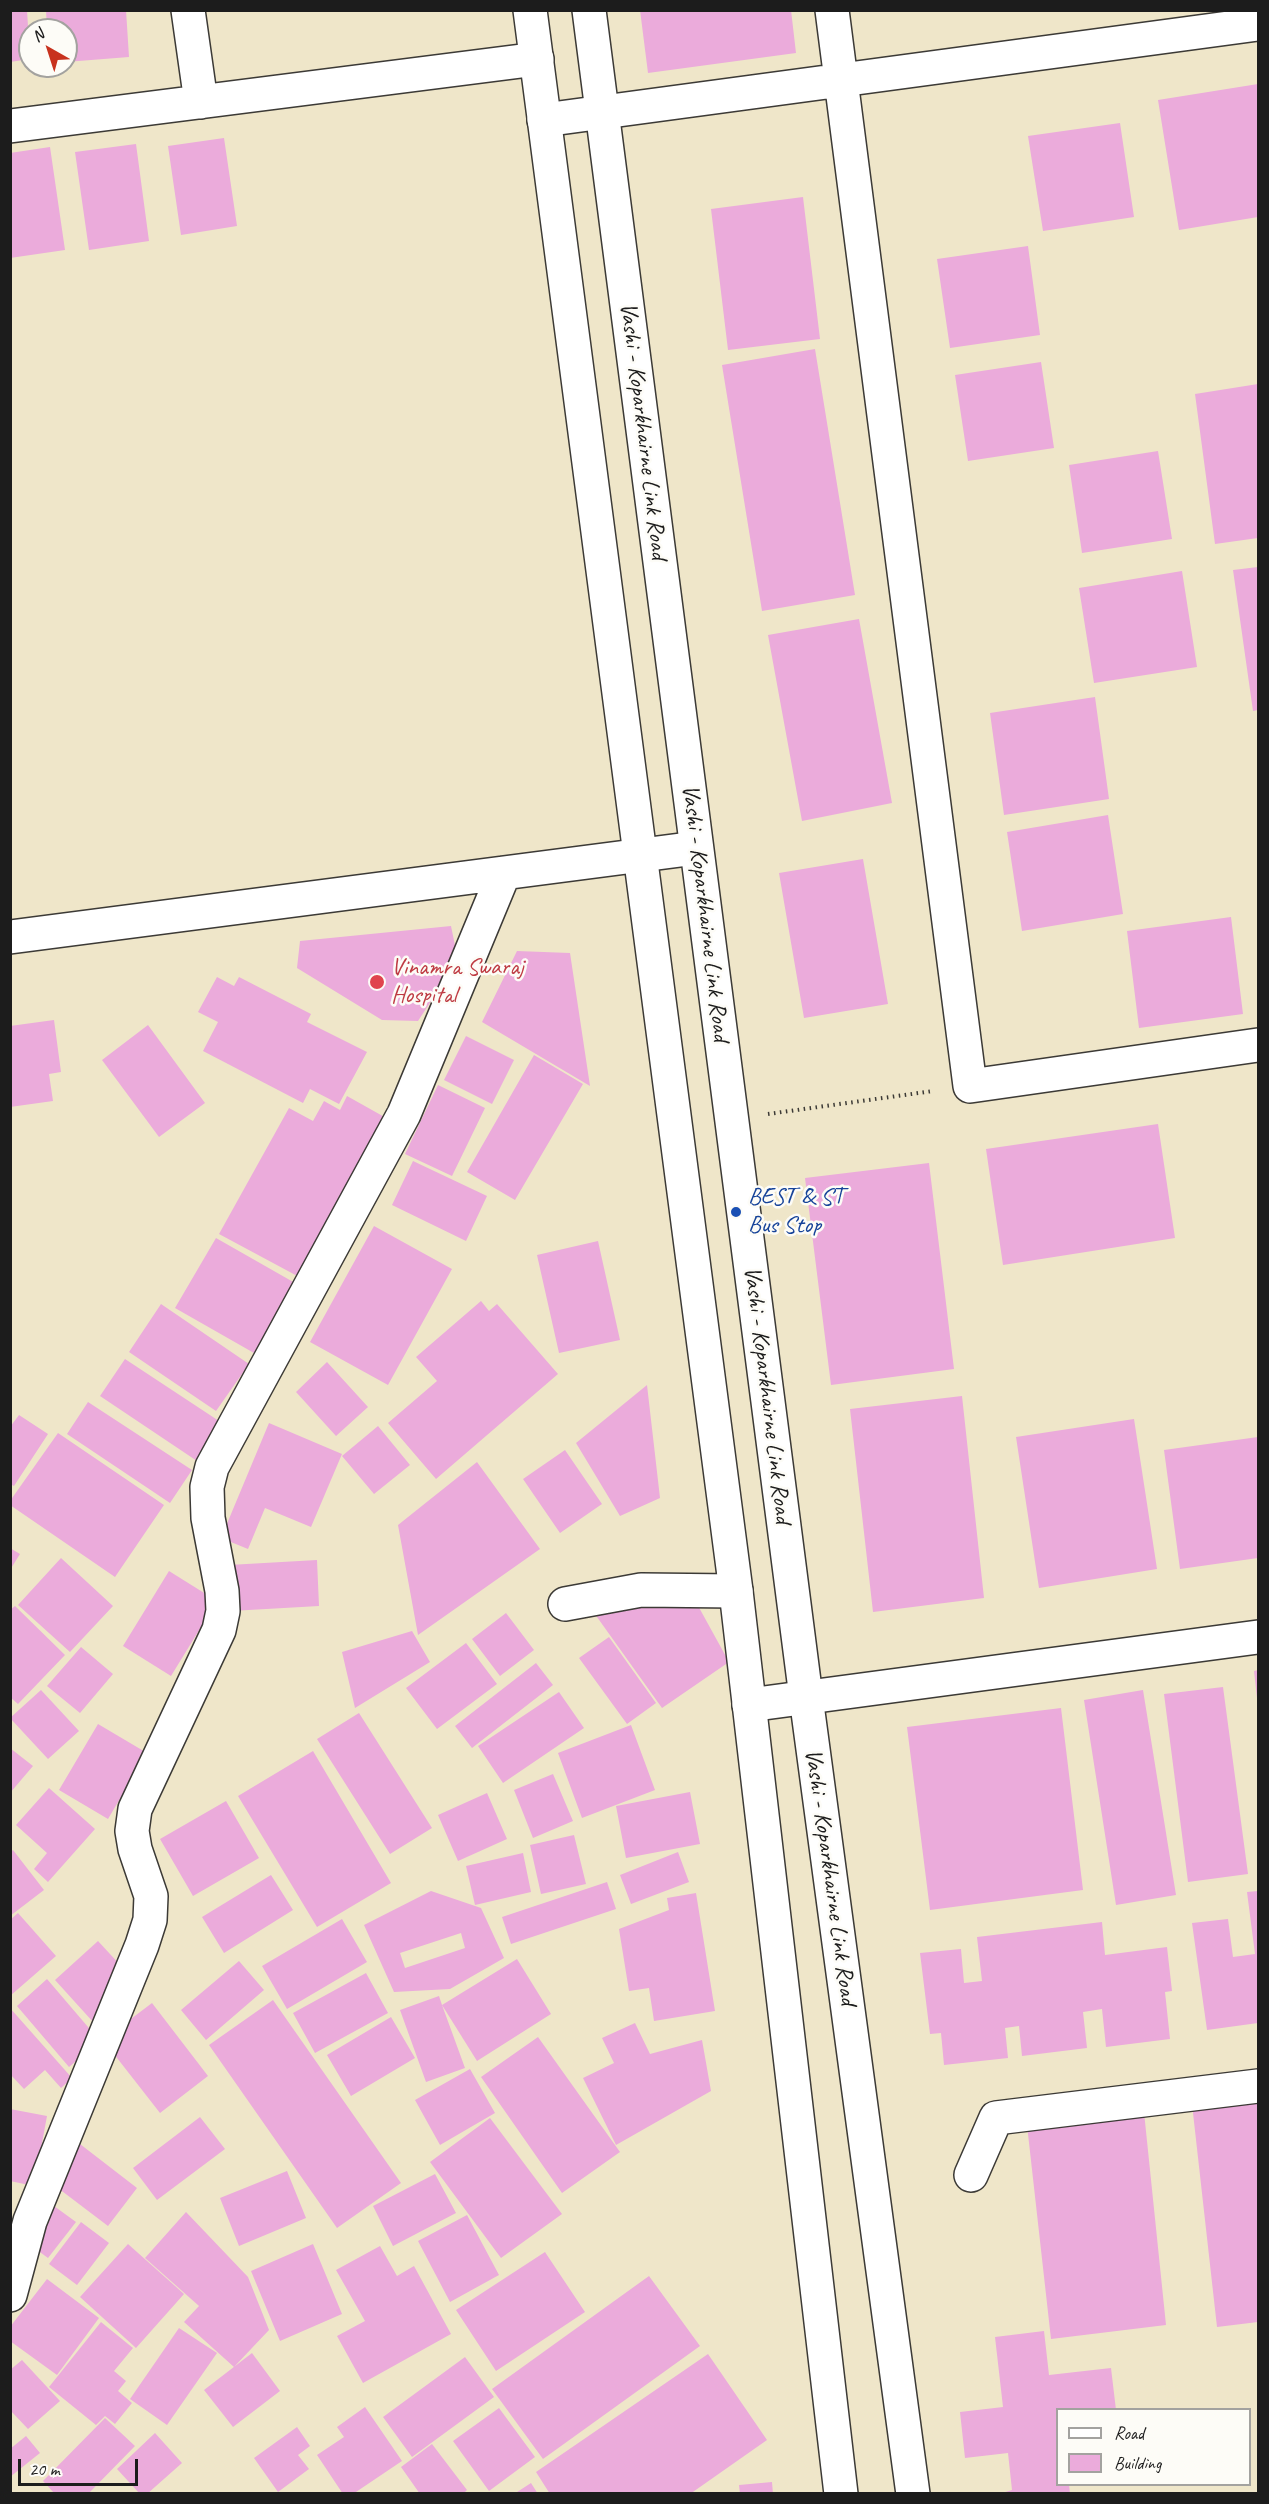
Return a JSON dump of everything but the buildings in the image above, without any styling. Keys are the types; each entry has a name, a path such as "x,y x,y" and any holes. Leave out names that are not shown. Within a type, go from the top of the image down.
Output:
{"street":[{"path":"188,10 201,102"},
{"path":"530,10 736,1591 841,2493"},
{"name":"Vashi - Koparkhairne Link Road","path":"589,10 806,1697 913,2493"},
{"path":"832,10 970,1086 1258,1045"},
{"path":"544,120 1258,24"},
{"path":"10,126 537,59"},
{"path":"10,937 696,848"},
{"path":"10,2295 30,2222 150,1920 151,1896 135,1849 132,1831 135,1809 219,1630 223,1611 222,1591 208,1518 207,1487 212,1467 404,1114 504,873"},
{"path":"565,1604 641,1590 736,1591"},
{"path":"749,1705 1258,1637"},
{"path":"971,2175 996,2118 1258,2086"}],"path":[{"path":"731,1119 934,1091"}],"place":[{"name":"Vinamra Swaraj Hospital","path":"377,982"},
{"name":"BEST & ST Bus Stop","path":"736,1212"}]}
